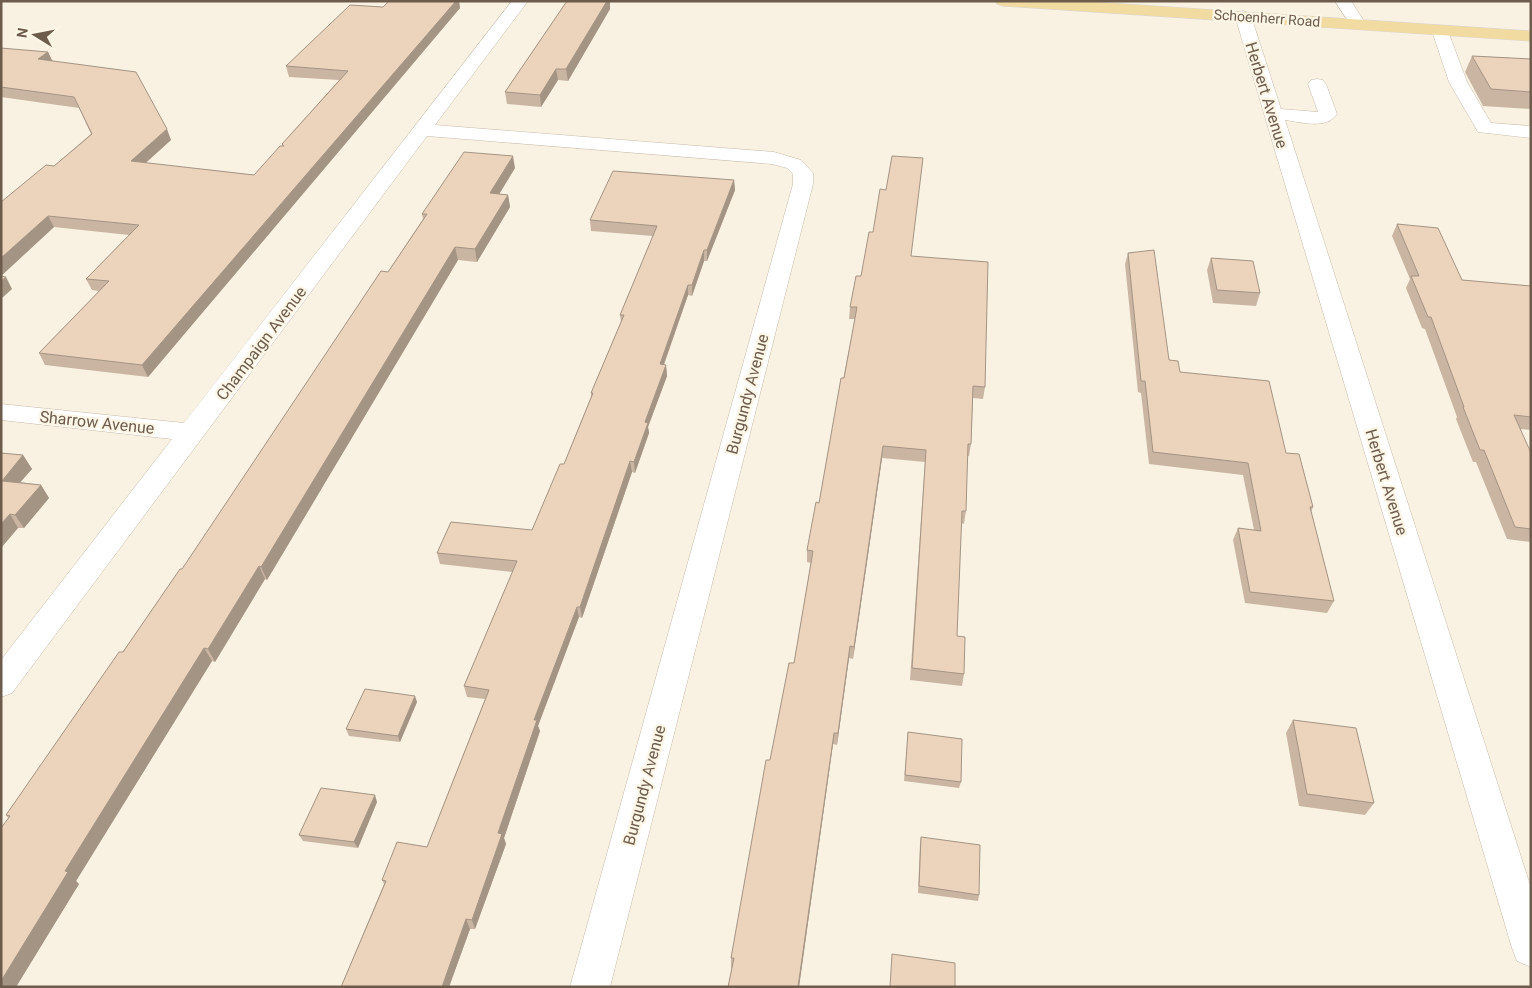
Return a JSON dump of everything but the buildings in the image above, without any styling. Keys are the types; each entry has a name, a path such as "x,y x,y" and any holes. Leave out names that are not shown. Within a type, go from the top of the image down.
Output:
{"main road":[{"name":"Schoenherr Road","path":"1003,1 1078,4 1531,36"}],"street":[{"name":"Champaign Avenue","path":"1,684 520,1"},
{"path":"1343,1 1358,24"},
{"name":"Herbert Avenue","path":"1243,16 1531,948"},
{"path":"1440,30 1458,82 1485,128 1531,132"},
{"path":"1273,114 1323,118 1328,114 1316,84"},
{"name":"Burgundy Avenue","path":"423,130 774,158 794,164 803,173 803,184 590,987"},
{"name":"Sharrow Avenue","path":"1,412 192,433"}]}
